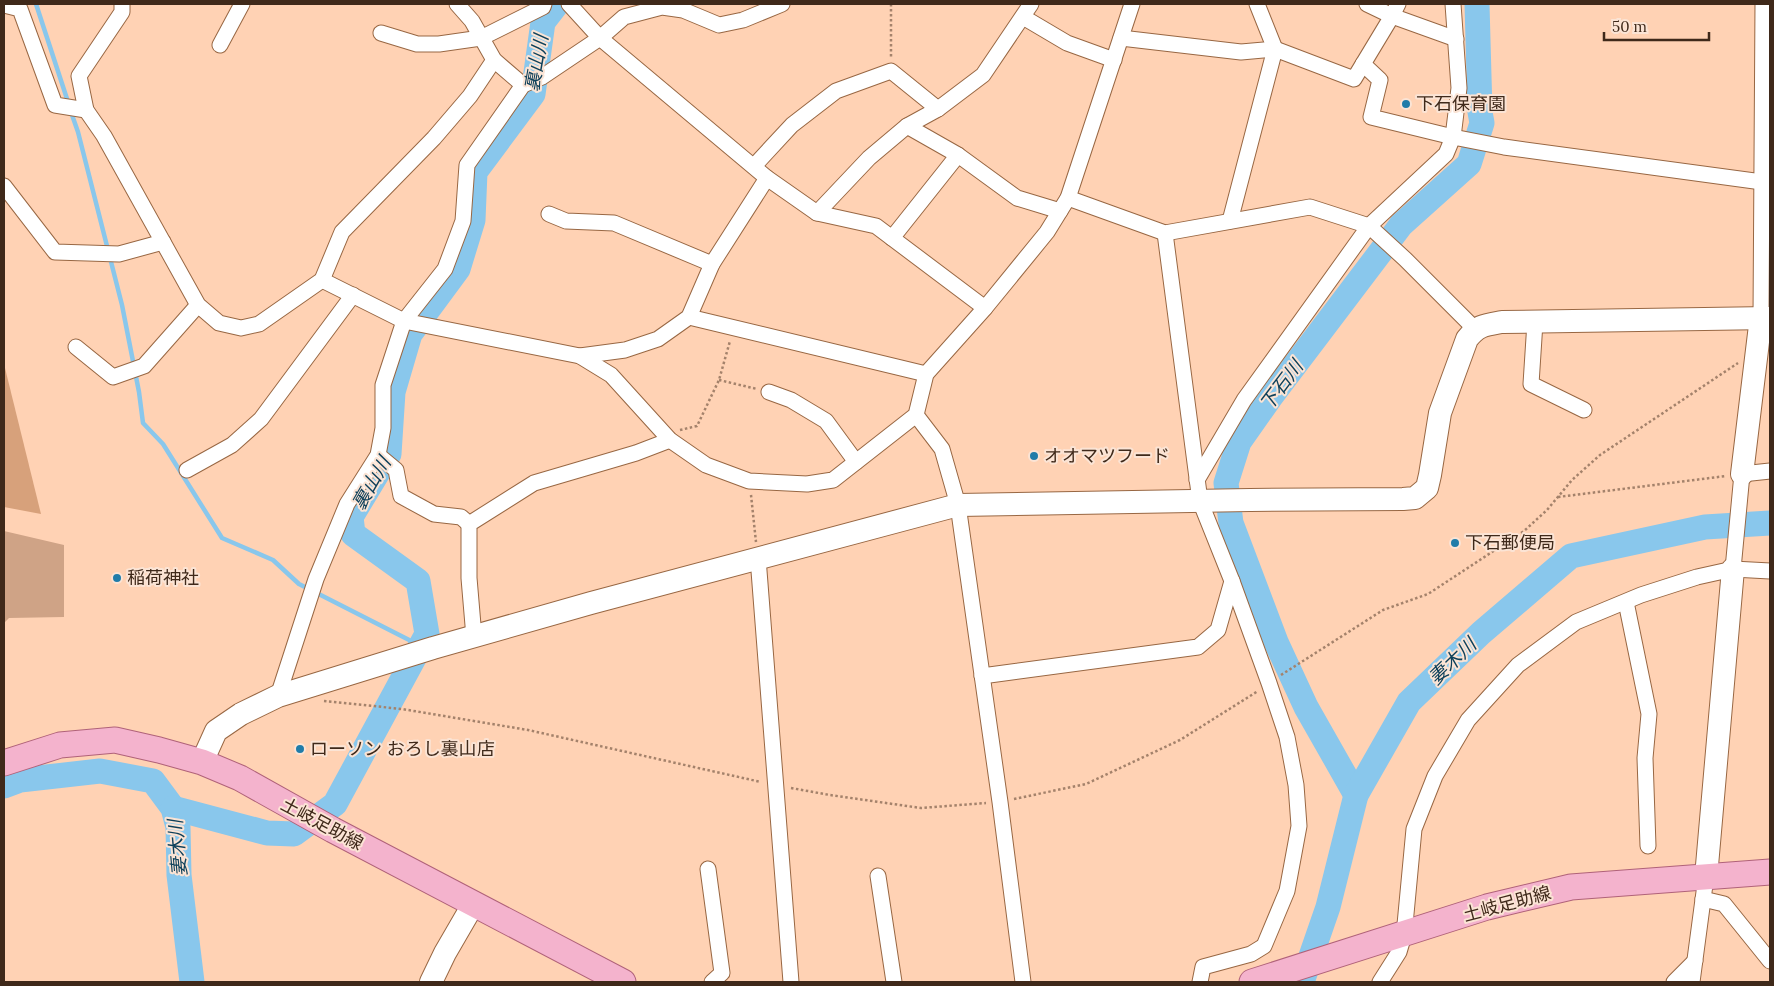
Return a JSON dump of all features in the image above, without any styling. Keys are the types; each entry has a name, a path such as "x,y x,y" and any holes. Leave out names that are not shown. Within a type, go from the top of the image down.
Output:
{"main road":[{"name":"土岐足助線","path":"4,762 60,745 114,740 202,762 240,778 332,830 623,982"},
{"name":"土岐足助線","path":"1252,982 1398,937 1487,907 1571,887 1704,888 1770,872"}],"street":[{"path":"122,4 122,12 79,76 86,110 104,136 198,305 219,322 241,328 260,324 322,280 342,232 434,138 470,96 494,60"},
{"path":"220,45 242,4"},
{"path":"457,4 472,21 494,60 523,85"},
{"path":"381,33 417,44 439,44 482,38 543,7 544,4"},
{"path":"571,4 600,38 767,178 817,213 876,226 985,308"},
{"path":"278,696 316,579 347,504 378,455 383,428 383,385 404,320 445,269 463,221 467,164 523,85 542,77 600,38 624,17 662,7 683,10 719,25 743,20 782,4"},
{"path":"817,213 869,158 907,126 938,109 983,75 1032,4"},
{"path":"580,356 611,375 670,440 706,465 749,481 807,484 834,480 916,415 926,374 985,308 1047,232 1068,198 1132,4"},
{"path":"1230,222 1275,50 1257,4"},
{"path":"1367,4 1395,10 1456,39"},
{"path":"1199,490 1244,400 1369,226 1446,154 1453,138 1459,88 1453,4"},
{"path":"1692,982 1704,888 1742,474 1757,351 1766,317 1762,182 1762,4"},
{"path":"4,5 20,9 55,105 86,110"},
{"path":"1121,38 1241,52 1275,50 1354,79 1395,10"},
{"path":"1023,17 1067,43 1114,60"},
{"path":"1363,64 1380,80 1371,117 1453,138 1504,147 1762,182"},
{"path":"754,166 792,125 836,90 891,71 938,109"},
{"path":"907,126 958,155 1017,198 1060,211"},
{"path":"892,238 958,155"},
{"path":"322,280 404,320 580,356 625,350 658,339 689,317 712,264 767,178"},
{"path":"4,186 55,252 119,254 163,242"},
{"path":"1068,198 1165,233 1310,207 1369,226 1475,329"},
{"path":"549,214 566,221 614,223 712,264"},
{"path":"1165,233 1199,490 1287,737 1296,785 1299,826 1287,891 1264,946 1251,954 1203,967 1200,982"},
{"path":"187,470 232,445 261,420 353,295"},
{"path":"76,348 113,377 144,366 198,305"},
{"path":"689,317 926,374"},
{"path":"202,762 216,731 240,714 278,696 433,648 591,603 958,505 1199,490 1250,500 1415,498 1426,488 1430,475 1440,414 1467,339 1475,329 1484,325 1502,322 1766,317"},
{"path":"1535,322 1531,384 1584,410"},
{"path":"770,392 792,400 826,421 856,462"},
{"path":"916,415 942,449 958,505 1000,802 1023,982"},
{"path":"469,524 534,483 636,453 670,440"},
{"path":"378,455 396,470 401,496 434,514 461,517 469,524 469,578 474,637"},
{"path":"1742,474 1770,471"},
{"path":"758,558 791,982"},
{"path":"1380,982 1399,952 1398,937 1414,829 1435,776 1468,720 1518,665 1576,622 1626,602 1696,577 1733,569 1770,571"},
{"path":"982,676 1198,647 1218,630 1232,581"},
{"path":"1626,602 1650,714 1645,758 1648,846"},
{"path":"708,869 722,973 712,982"},
{"path":"878,876 894,982"},
{"path":"1704,888 1724,904 1770,961"},
{"path":"431,982 445,953 474,903"},
{"path":"1674,982 1695,961"}],"path":[{"path":"891,4 891,71"},
{"path":"670,440 681,429 697,426 719,380 731,338"},
{"path":"376,706 528,730 776,785 921,808 1000,802 1086,784 1180,740 1382,610 1428,594 1524,531 1547,510 1572,480 1600,455 1757,351"},
{"path":"719,380 770,392"},
{"path":"1557,498 1742,474"},
{"path":"749,481 758,558"}],"shaded area":[{"path":"4,364 41,514 4,507"},
{"path":"4,531 64,545 64,617 9,618 4,623"}],"waterway":[{"path":"36,4 69,105"},
{"name":"裏山川","path":"173,808 267,833 294,834 335,804 427,634 418,581 353,534 351,517 389,454 393,392 410,334 458,269 473,220 475,172 533,94 543,22 557,4"},
{"name":"下石川","path":"1356,795 1306,707 1276,642 1231,523 1226,483 1239,442 1401,225 1469,164 1482,123 1480,112 1477,4"},
{"path":"71,112 78,132 122,305 143,423 163,444 222,538 273,560 299,584 419,645"},
{"name":"妻木川","path":"1302,982 1328,907 1356,795 1409,702 1481,633 1571,556 1705,527 1770,523"},
{"name":"妻木川","path":"4,786 20,780 100,771 153,781 173,808 178,827 179,875 192,982"}],"place":[{"name":"下石保育園","path":"1406,104"},
{"name":"オオマツフード","path":"1034,456"},
{"name":"下石郵便局","path":"1455,543"},
{"name":"稲荷神社","path":"117,578"},
{"name":"ローソン おろし裏山店","path":"300,749"}]}
